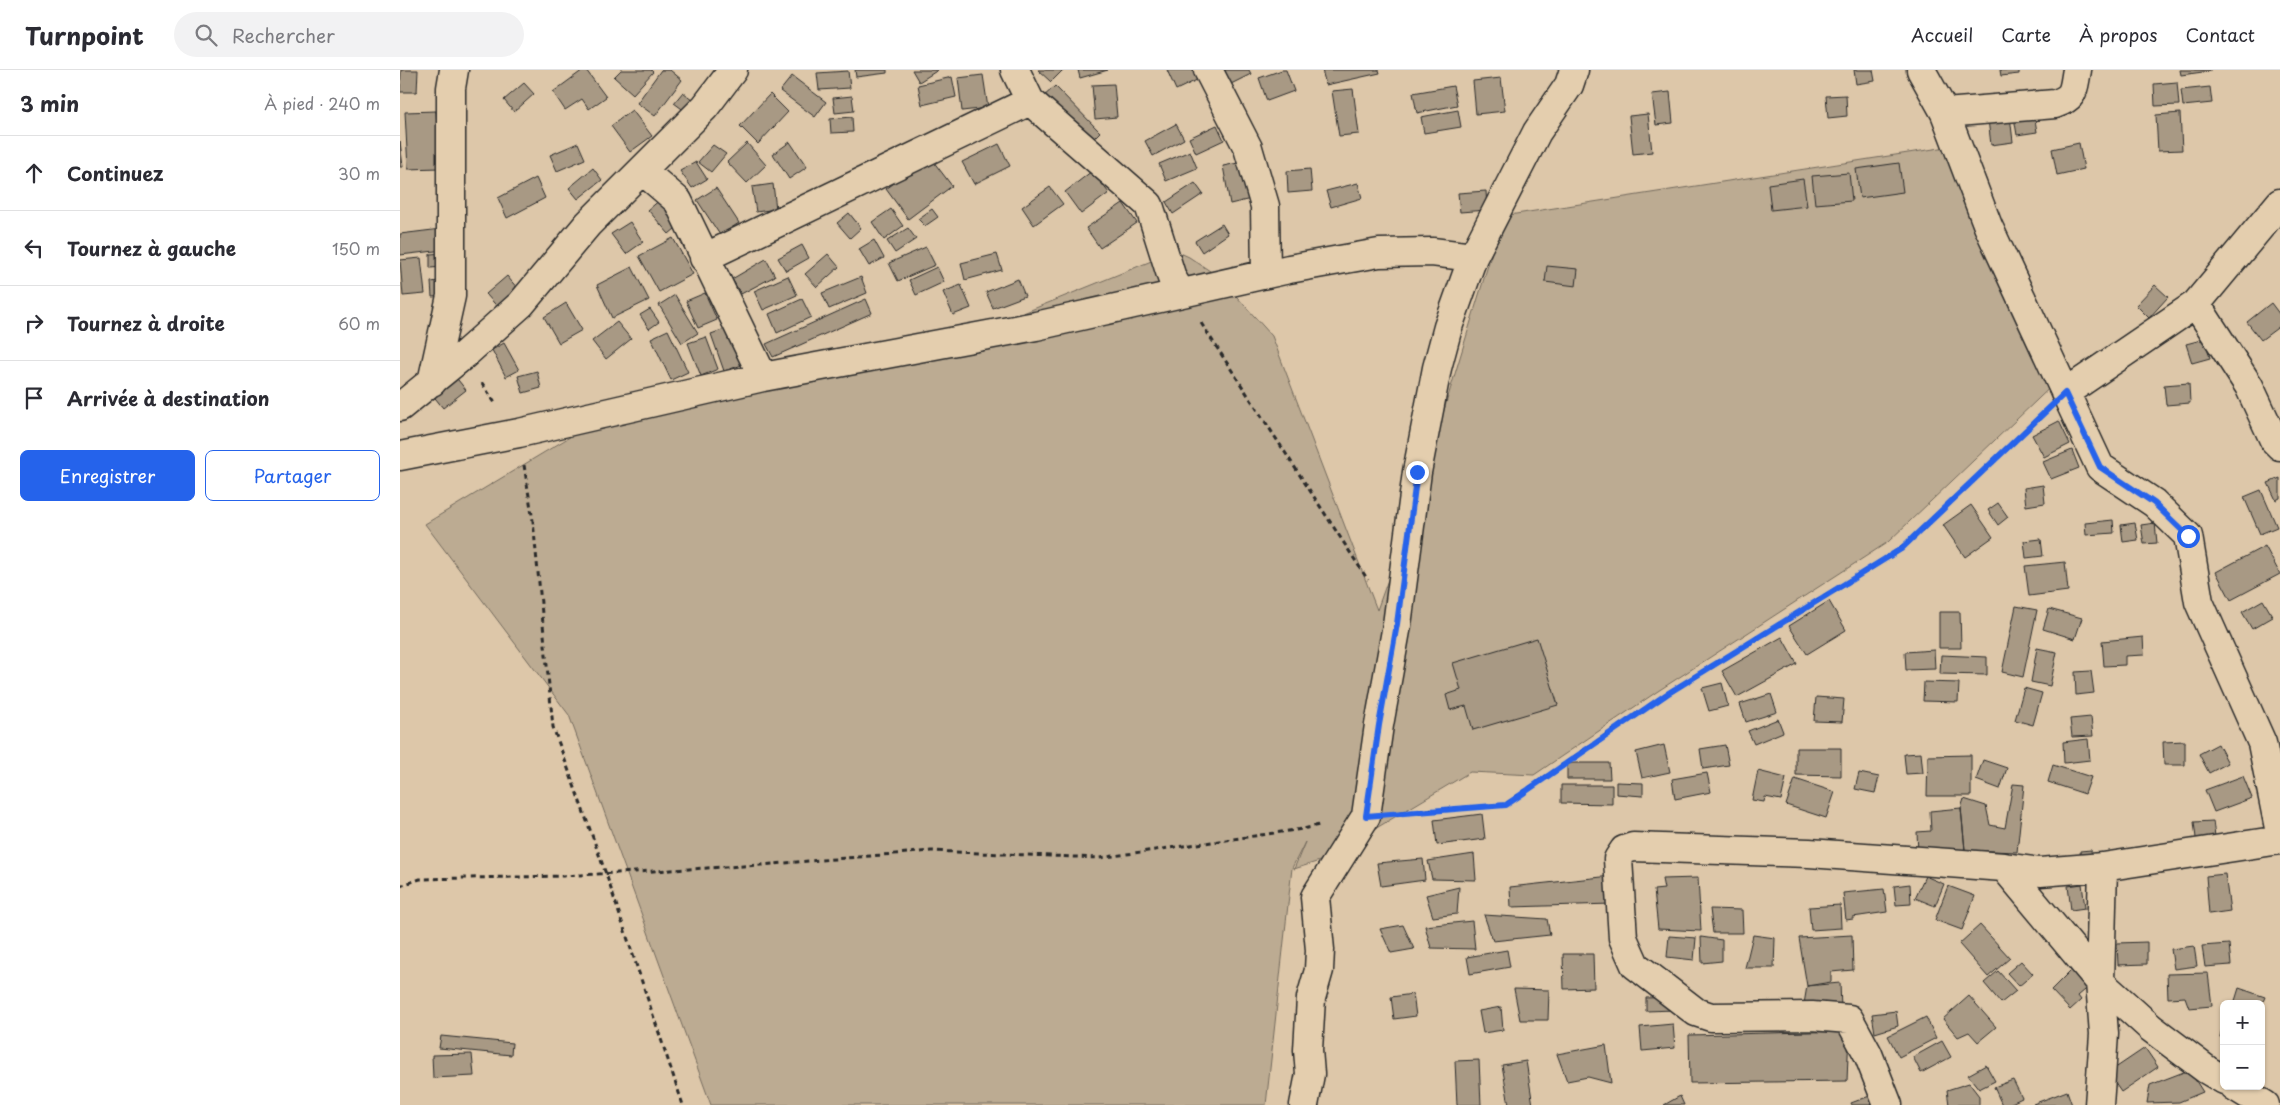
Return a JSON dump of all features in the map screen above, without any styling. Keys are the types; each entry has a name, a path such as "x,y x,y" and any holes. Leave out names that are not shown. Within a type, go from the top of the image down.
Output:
{"street":[{"path":"432,382 451,296 451,88 454,70"},
{"path":"400,407 464,355 521,304 588,224 705,107 733,70"},
{"path":"1015,70 1030,101 1149,205 1172,278 1181,293"},
{"path":"1208,70 1248,148 1265,206 1266,274"},
{"path":"1304,1105 1310,1074 1308,1050 1311,998 1319,970 1320,950 1315,897 1366,816 1379,725 1397,624 1417,472 1437,368 1448,328 1473,257 1538,132 1569,85 1574,70"},
{"path":"1922,70 1945,113 1988,226 2100,467 2154,503 2188,536 2199,602 2262,743 2280,833"},
{"path":"1945,113 2055,104 2067,100 2073,93 2077,70"},
{"path":"704,258 1030,101"},
{"path":"642,171 678,201 762,377"},
{"path":"2065,393 2196,304 2280,203"},
{"path":"400,456 519,433 762,377 1036,326 1266,274 1379,252 1432,252 1473,257"},
{"path":"2196,304 2249,386 2274,440 2280,446"},
{"path":"1888,1105 1868,1054 1849,1019 1812,1016 1710,1017 1696,1012 1634,965 1624,938 1618,859 1624,850 1633,847 1809,853 2004,867 2040,872 2103,867 2280,840"},
{"path":"2004,867 2100,982 2151,1028 2220,1078"},
{"path":"2099,1105 2104,1034 2100,982 2103,867"},
{"path":"2241,1090 2265,1105"}],"path":[{"path":"1181,293 1397,624"},
{"path":"464,355 511,426 519,433 533,521 553,728 606,874 683,1105"},
{"path":"400,886 420,879 606,874 761,865 931,851 1099,858 1303,829 1366,816 1506,805 1667,694 1901,549 2065,393"}],"shaded area":[{"path":"1966,144 2059,379 1888,542 1658,691 1534,775 1470,772 1323,860 1294,869 1305,842 1292,868 1266,1105 711,1105 569,715 425,524 633,399 979,331 1176,251 1189,257 1219,277 1272,336 1377,610 1416,502 1503,216"}],"building":[{"path":"401,70 418,70 417,92 400,92"},
{"path":"583,70 586,70 606,97 589,109 582,99 565,110 553,92"},
{"path":"621,70 651,70 653,72 633,94 614,77"},
{"path":"661,70 670,70 682,80 655,116 637,103"},
{"path":"855,70 887,70 887,73 856,77"},
{"path":"912,70 938,70 919,82"},
{"path":"1038,70 1063,70 1051,82"},
{"path":"1078,70 1108,70 1080,78"},
{"path":"1167,70 1196,70 1201,78 1176,90"},
{"path":"1219,70 1249,70 1251,74 1227,86"},
{"path":"1286,70 1294,91 1267,101 1259,78"},
{"path":"1322,70 1379,70 1380,73 1326,85"},
{"path":"1854,70 1873,70 1875,81 1856,84"},
{"path":"2000,70 2019,70 2019,74 2001,76"},
{"path":"2180,70 2210,70 2210,71 2181,75"},
{"path":"848,71 850,88 819,90 817,73"},
{"path":"983,75 988,108 962,111 958,78"},
{"path":"792,76 826,102 815,117 780,91"},
{"path":"952,77 956,97 922,105 918,85"},
{"path":"1501,78 1505,111 1476,114 1473,81"},
{"path":"2177,82 2179,105 2155,106 2154,84"},
{"path":"524,83 534,94 514,112 504,100"},
{"path":"1114,84 1117,117 1095,119 1092,85"},
{"path":"1055,86 1100,132 1086,146 1040,100"},
{"path":"1453,86 1457,105 1417,113 1413,93"},
{"path":"2210,87 2212,103 2183,106 2181,90"},
{"path":"1353,89 1359,134 1339,136 1332,91"},
{"path":"683,92 698,104 689,114 674,103"},
{"path":"1670,92 1673,123 1656,125 1652,94"},
{"path":"770,94 788,112 758,144 740,126"},
{"path":"1846,95 1847,116 1828,118 1826,96"},
{"path":"852,96 854,111 835,113 833,98"},
{"path":"632,110 652,136 630,152 611,126"},
{"path":"1458,110 1461,127 1424,133 1421,117"},
{"path":"436,111 439,168 408,169 405,112"},
{"path":"2180,113 2182,150 2158,151 2156,115"},
{"path":"1648,114 1652,152 1633,154 1629,116"},
{"path":"2034,114 2037,132 2017,135 2014,117"},
{"path":"2010,116 2013,142 1991,145 1988,119"},
{"path":"852,117 853,132 831,133 830,119"},
{"path":"1176,124 1184,139 1153,156 1145,141"},
{"path":"1217,125 1224,140 1196,153 1189,138"},
{"path":"400,141 403,167 400,167"},
{"path":"790,142 807,167 789,179 773,154"},
{"path":"578,143 585,159 557,171 550,155"},
{"path":"747,143 766,165 747,183 727,162"},
{"path":"2079,143 2084,169 2057,175 2052,149"},
{"path":"999,144 1010,166 974,184 962,162"},
{"path":"713,145 726,154 711,172 698,162"},
{"path":"1190,151 1197,168 1166,181 1159,164"},
{"path":"930,157 952,186 908,219 886,189"},
{"path":"696,162 707,179 692,188 680,171"},
{"path":"1243,162 1251,199 1230,204 1223,166"},
{"path":"1899,163 1903,192 1860,198 1856,169"},
{"path":"593,168 602,180 578,199 569,188"},
{"path":"1310,169 1312,191 1288,193 1287,171"},
{"path":"1092,171 1109,193 1081,214 1065,192"},
{"path":"1849,173 1852,201 1815,204 1812,176"},
{"path":"536,178 545,198 507,218 498,198"},
{"path":"1803,179 1807,206 1771,210 1768,184"},
{"path":"1195,183 1203,194 1173,214 1166,202"},
{"path":"1358,183 1362,198 1331,207 1326,191"},
{"path":"773,184 776,209 756,212 752,187"},
{"path":"1050,187 1063,204 1034,225 1022,207"},
{"path":"716,188 739,223 720,235 697,200"},
{"path":"1486,191 1487,210 1460,212 1458,193"},
{"path":"661,199 682,223 669,234 648,210"},
{"path":"1123,203 1137,223 1100,248 1086,228"},
{"path":"891,209 903,226 884,240 872,222"},
{"path":"932,209 938,217 925,226 918,219"},
{"path":"849,213 861,228 850,238 837,223"},
{"path":"630,222 643,242 626,254 611,234"},
{"path":"1222,224 1228,234 1202,252 1195,241"},
{"path":"908,228 916,239 895,253 887,241"},
{"path":"441,229 444,250 400,255 400,234"},
{"path":"673,238 693,274 659,292 639,256"},
{"path":"874,240 884,258 869,266 859,249"},
{"path":"802,245 809,258 786,271 778,258"},
{"path":"926,247 935,265 898,281 889,263"},
{"path":"444,253 445,267 430,268 430,254"},
{"path":"828,254 839,267 817,287 805,274"},
{"path":"997,254 1002,270 965,280 961,263"},
{"path":"421,258 425,294 403,296 400,260"},
{"path":"766,259 775,276 741,294 732,279"},
{"path":"1547,266 1578,269 1576,286 1545,282"},
{"path":"632,267 649,300 612,318 597,285"},
{"path":"937,267 944,282 916,295 909,280"},
{"path":"507,276 523,295 502,312 486,294"},
{"path":"788,276 797,295 763,310 754,291"},
{"path":"861,277 867,293 829,309 822,293"},
{"path":"1018,279 1025,296 993,308 986,292"},
{"path":"446,280 447,296 432,297 431,282"},
{"path":"961,285 971,308 953,315 943,292"},
{"path":"2155,285 2168,297 2149,318 2136,305"},
{"path":"705,293 717,320 698,328 686,301"},
{"path":"675,295 698,333 682,343 659,305"},
{"path":"802,299 811,317 777,333 769,314"},
{"path":"866,299 872,313 773,357 766,344"},
{"path":"566,303 582,330 559,343 544,317"},
{"path":"2271,303 2280,315 2280,326 2261,340 2247,322"},
{"path":"650,309 659,322 649,329 640,315"},
{"path":"617,322 631,339 606,359 592,341"},
{"path":"733,326 745,364 724,371 711,334"},
{"path":"668,330 688,372 671,380 651,338"},
{"path":"706,337 718,369 701,376 688,343"},
{"path":"2205,339 2210,358 2192,363 2186,344"},
{"path":"504,343 519,370 506,377 492,350"},
{"path":"450,370 466,390 443,408 428,389"},
{"path":"537,371 541,388 523,393 518,376"},
{"path":"2189,383 2190,403 2166,405 2164,385"},
{"path":"2059,421 2070,444 2044,457 2032,435"},
{"path":"2072,450 2079,468 2051,479 2043,462"},
{"path":"2280,478 2280,498 2276,500 2268,483"},
{"path":"2043,485 2045,503 2026,506 2024,488"},
{"path":"2261,490 2277,527 2260,534 2244,497"},
{"path":"1998,503 2008,517 1998,525 1988,510"},
{"path":"1971,505 1993,537 1965,557 1943,525"},
{"path":"2113,520 2114,533 2086,535 2085,523"},
{"path":"2135,523 2138,540 2123,542 2121,525"},
{"path":"2155,523 2157,543 2144,544 2141,525"},
{"path":"2041,539 2043,556 2026,558 2024,541"},
{"path":"2265,546 2280,574 2231,600 2216,572"},
{"path":"2065,562 2068,591 2029,596 2025,566"},
{"path":"2263,600 2273,617 2252,629 2242,612"},
{"path":"1829,601 1846,630 1807,654 1789,626"},
{"path":"2016,606 2037,610 2023,677 2002,672"},
{"path":"2049,609 2082,618 2075,639 2043,629"},
{"path":"1939,612 1960,612 1961,648 1939,648"},
{"path":"1782,637 1797,664 1737,697 1722,671"},
{"path":"2143,637 2144,655 2125,656 2125,665 2104,666 2102,641"},
{"path":"1537,638 1558,705 1473,730 1466,706 1450,710 1446,695 1461,690 1453,663"},
{"path":"2037,648 2057,652 2050,686 2031,682"},
{"path":"1934,650 1935,669 1906,670 1905,652"},
{"path":"1941,655 1987,657 1987,675 1940,674"},
{"path":"2091,671 2094,693 2076,695 2075,672"},
{"path":"1924,682 1959,683 1958,702 1923,701"},
{"path":"1722,683 1728,706 1709,711 1702,688"},
{"path":"2024,688 2042,693 2033,725 2015,720"},
{"path":"1771,694 1777,712 1746,722 1740,704"},
{"path":"1816,697 1844,699 1842,722 1814,721"},
{"path":"2091,717 2093,736 2072,737 2070,719"},
{"path":"1778,719 1783,732 1754,744 1748,731"},
{"path":"2088,739 2090,760 2064,763 2063,742"},
{"path":"2185,741 2185,765 2164,765 2163,742"},
{"path":"2218,744 2228,763 2209,773 2199,754"},
{"path":"1664,745 1670,772 1642,778 1636,752"},
{"path":"1725,745 1729,765 1703,769 1700,749"},
{"path":"1796,748 1841,748 1841,776 1796,775"},
{"path":"1921,753 1923,773 1906,774 1904,754"},
{"path":"1971,755 1971,796 1927,796 1928,756"},
{"path":"1983,760 2007,768 2000,789 1976,780"},
{"path":"1567,763 1609,763 1610,779 1567,779"},
{"path":"2053,765 2091,777 2085,794 2048,782"},
{"path":"1758,771 1786,778 1781,800 1765,797 1764,802 1752,800"},
{"path":"1707,773 1711,792 1675,799 1672,779"},
{"path":"1859,773 1879,777 1875,793 1855,789"},
{"path":"2243,776 2252,798 2214,812 2205,790"},
{"path":"1795,779 1835,792 1826,818 1786,805"},
{"path":"1616,782 1643,783 1643,796 1616,794"},
{"path":"2013,784 2024,785 2017,852 1965,850 1961,808 1964,799 1986,806 1990,825 2005,828"},
{"path":"1561,785 1612,785 1612,804 1561,803"},
{"path":"1961,808 1965,850 1918,853 1917,832 1931,831 1930,811"},
{"path":"1482,814 1485,839 1437,845 1434,820"},
{"path":"2213,821 2216,844 2197,846 2194,822"},
{"path":"2091,850 2093,868 2082,869 2080,851"},
{"path":"1474,854 1476,880 1432,879 1428,861"},
{"path":"1423,859 1425,880 1381,886 1377,863"},
{"path":"2225,874 2230,911 2209,914 2206,876"},
{"path":"1611,876 1612,904 1511,907 1510,887"},
{"path":"1925,876 1944,884 1935,906 1915,898"},
{"path":"1698,878 1701,931 1658,929 1654,890 1664,889 1662,879"},
{"path":"1910,884 1911,904 1896,905 1894,886"},
{"path":"2082,884 2085,908 2071,910 2068,886"},
{"path":"1948,886 1975,896 1962,930 1935,920"},
{"path":"1459,887 1457,914 1433,917 1426,895"},
{"path":"1884,889 1887,912 1853,917 1853,919 1846,920 1843,893"},
{"path":"1840,905 1841,928 1811,930 1809,907"},
{"path":"1710,909 1742,910 1743,933 1713,933"},
{"path":"1484,915 1547,919 1550,935 1493,941"},
{"path":"1472,921 1475,949 1431,948 1425,926"},
{"path":"1403,925 1414,949 1391,953 1380,929"},
{"path":"1980,925 2010,958 1988,977 1959,944"},
{"path":"1753,935 1775,938 1774,968 1745,968"},
{"path":"1852,935 1853,970 1831,972 1831,982 1807,986 1799,938"},
{"path":"1669,936 1696,938 1694,960 1667,957"},
{"path":"1701,937 1722,940 1722,961 1702,963"},
{"path":"2147,942 2147,964 2118,965 2117,943"},
{"path":"2229,944 2231,965 2205,967 2202,946"},
{"path":"2194,946 2197,966 2174,969 2171,949"},
{"path":"1507,950 1510,967 1470,974 1467,957"},
{"path":"1563,954 1593,954 1594,988 1564,989"},
{"path":"2021,961 2033,974 2019,986 2007,973"},
{"path":"2075,966 2092,984 2078,996 2081,1000 2070,1010 2051,990"},
{"path":"1998,971 2016,991 2001,1003 1984,983"},
{"path":"2208,973 2212,1006 2189,1008 2185,997 2168,998 2167,974"},
{"path":"1840,983 1841,1009 1803,1010 1807,986"},
{"path":"2239,988 2265,997 2264,1000 2235,1000"},
{"path":"1514,989 1549,990 1548,1020 1520,1020"},
{"path":"1413,994 1416,1016 1394,1019 1391,997"},
{"path":"1969,996 1996,1027 1978,1042 1969,1032 1958,1037 1943,1019"},
{"path":"1675,997 1675,1010 1646,1011 1646,998"},
{"path":"1501,1007 1503,1030 1483,1033 1479,1011"},
{"path":"1896,1011 1898,1026 1875,1033 1872,1014"},
{"path":"1926,1017 1936,1038 1899,1057 1888,1036"},
{"path":"1673,1024 1675,1048 1642,1051 1640,1027"},
{"path":"1849,1031 1847,1081 1690,1083 1689,1035"},
{"path":"441,1036 512,1043 511,1055 439,1048"},
{"path":"1942,1041 1951,1057 1921,1073 1913,1057"},
{"path":"1606,1045 1611,1083 1588,1077 1567,1081 1557,1054"},
{"path":"2145,1048 2158,1067 2121,1092 2108,1073"},
{"path":"472,1054 474,1076 433,1078 432,1055"},
{"path":"1479,1060 1481,1105 1457,1105 1455,1061"},
{"path":"1526,1061 1533,1105 1509,1105 1502,1065"},
{"path":"1986,1065 1995,1081 1979,1089 1968,1075"},
{"path":"2189,1070 2203,1092 2179,1102 2147,1103 2150,1085"},
{"path":"2013,1080 2022,1098 2007,1105 2002,1105 1994,1087"},
{"path":"1969,1083 1979,1096 1979,1105 1949,1105 1947,1090"},
{"path":"2067,1091 2072,1105 2033,1104"},
{"path":"1875,1094 1879,1105 1852,1105 1851,1103"},
{"path":"1680,1096 1684,1105 1664,1105"}],"route":[{"path":"1417,472 1397,624 1379,725 1366,816 1506,805 1542,778 1667,694 1901,549 2065,393 2100,467 2154,503 2188,536"}]}
